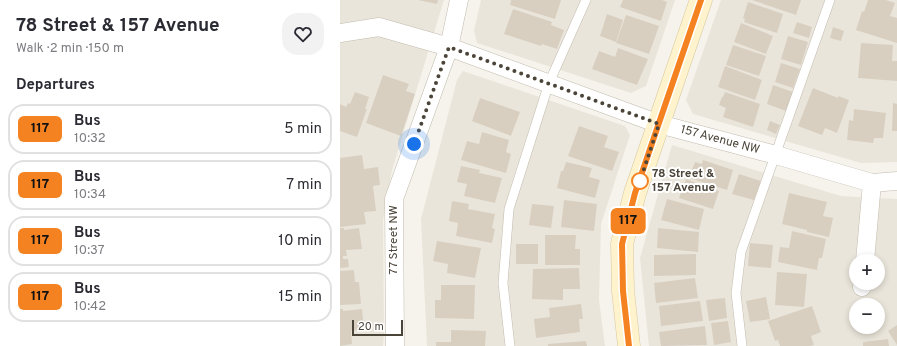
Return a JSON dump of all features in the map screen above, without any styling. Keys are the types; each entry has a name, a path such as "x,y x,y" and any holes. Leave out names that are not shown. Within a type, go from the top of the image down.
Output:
{"street":[{"name":"77 Street NW","path":"395,346 394,199 449,47 459,0"},
{"path":"629,346 623,291 622,244 635,193 701,0"},
{"name":"157 Avenue NW","path":"340,33 379,27 449,47 659,124 776,155 872,183 897,181"},
{"path":"866,254 872,183"}],"lane":[{"path":"510,346 503,283 509,209 549,83 586,0"},
{"path":"742,346 736,293 742,252 830,0"}],"shaded area":[{"path":"340,0 444,0 392,170 383,220 383,346 340,346"},
{"path":"481,0 675,0 646,86 631,93 477,43 474,31"},
{"path":"721,0 897,0 897,162 861,163 693,114 686,100"},
{"path":"463,71 625,126 630,135 601,224 599,300 605,346 427,346 421,219 457,80"},
{"path":"672,145 841,196 897,199 897,346 649,346 640,258"}],"building":[{"path":"418,0 438,0 437,4"},
{"path":"511,0 561,0 555,19 510,5"},
{"path":"623,0 662,0 667,2 661,21 620,7"},
{"path":"752,0 801,0 796,15"},
{"path":"868,0 886,0 895,3 890,16 897,18 897,43 856,30 862,11 864,12"},
{"path":"748,2 783,14 777,33 744,22 745,19 743,18"},
{"path":"513,9 552,22 551,25 564,30 557,49 542,44 541,46 504,34"},
{"path":"607,14 623,20 616,42 600,36"},
{"path":"626,15 659,26 649,54 616,43"},
{"path":"797,22 812,27 809,38 793,33"},
{"path":"741,23 773,36 766,54 734,42"},
{"path":"833,27 844,31 841,41 830,38"},
{"path":"788,36 808,42 801,65 781,59"},
{"path":"861,43 893,45 892,61 897,61 897,81 858,78"},
{"path":"733,45 766,56 759,76 726,65"},
{"path":"618,48 648,59 637,85 592,69 599,51 615,57"},
{"path":"781,63 800,69 793,88 775,82"},
{"path":"725,66 762,80 755,100 718,87"},
{"path":"383,75 409,84 406,91 415,94 401,136 366,123"},
{"path":"773,85 793,92 786,111 767,104"},
{"path":"813,88 838,98 838,96 849,100 837,133 825,128 822,135 798,126"},
{"path":"355,92 369,97 365,109 367,109 357,137 340,131 340,104 346,107 348,103 350,104"},
{"path":"725,92 760,104 753,127 723,117 726,108 719,105"},
{"path":"480,98 520,112 511,136 472,121"},
{"path":"893,103 897,104 897,131 892,131"},
{"path":"854,109 886,113 883,138 874,138 873,143 847,140 849,120 853,121"},
{"path":"770,121 780,125 776,134 767,130"},
{"path":"579,126 608,136 604,147 619,152 612,171 568,156"},
{"path":"482,132 509,140 506,152 511,154 506,173 461,160 467,141 479,144"},
{"path":"362,155 364,169 378,167 380,185 373,186 376,211 364,212 366,224 340,227 340,158"},
{"path":"703,160 733,170 727,190 689,178 695,162 702,164"},
{"path":"566,162 592,168 589,177 600,180 595,198 557,188 561,171 563,171"},
{"path":"461,166 480,170 479,173 502,178 495,203 464,196 467,184 457,182"},
{"path":"739,174 761,181 754,200 732,194"},
{"path":"686,179 719,191 713,209 679,198"},
{"path":"789,193 827,202 823,216 833,218 829,237 782,224"},
{"path":"667,199 704,209 699,230 661,220"},
{"path":"564,200 597,204 594,231 561,227"},
{"path":"452,201 469,204 468,209 495,214 492,228 495,229 492,243 456,236 458,223 449,221"},
{"path":"532,204 554,206 551,228 529,225"},
{"path":"340,228 344,228 344,230 359,228 362,249 346,250 347,256 343,256 343,259 348,259 349,267 340,268"},
{"path":"658,228 699,232 698,252 657,248"},
{"path":"792,231 826,239 822,258 819,258 817,270 778,262 780,247 789,248"},
{"path":"545,235 576,235 575,249 580,249 580,265 545,265"},
{"path":"437,241 481,248 475,278 447,273 448,264 433,261"},
{"path":"750,243 773,245 771,268 748,266"},
{"path":"516,244 538,244 538,264 516,264"},
{"path":"696,254 696,275 654,276 654,255"},
{"path":"579,268 580,289 563,289 563,300 532,299 533,269"},
{"path":"354,270 355,282 359,282 361,304 340,305 340,271"},
{"path":"777,272 807,274 804,307 775,305"},
{"path":"695,278 698,298 656,303 654,283"},
{"path":"441,285 475,285 474,319 435,318 435,300 441,300"},
{"path":"766,297 770,319 750,322 746,301"},
{"path":"725,298 727,318 709,321 706,300"},
{"path":"700,301 703,321 661,326 659,306"},
{"path":"581,304 583,319 579,319 580,332 536,338 534,319 550,317 549,308"},
{"path":"812,306 821,332 811,336 814,345 780,346 778,340 775,341 768,321"},
{"path":"340,309 343,309 343,311 362,309 364,329 351,331 352,344 340,346"},
{"path":"728,321 731,342 714,345 711,323"},
{"path":"897,325 897,345 888,331"},
{"path":"705,326 707,345 661,346 659,332"},
{"path":"451,330 486,331 485,346 436,346 436,342 451,342"},
{"path":"888,339 889,346 863,346 863,342"},
{"path":"586,341 587,346 548,346 548,344"}],"bus line":[{"name":"117","path":"629,346 623,291 622,244 635,193 701,0"}],"place":[{"name":"78 Street & 157 Avenue","path":"640,181"}],"route":[{"path":"414,144 449,47 659,124 640,181"}]}
